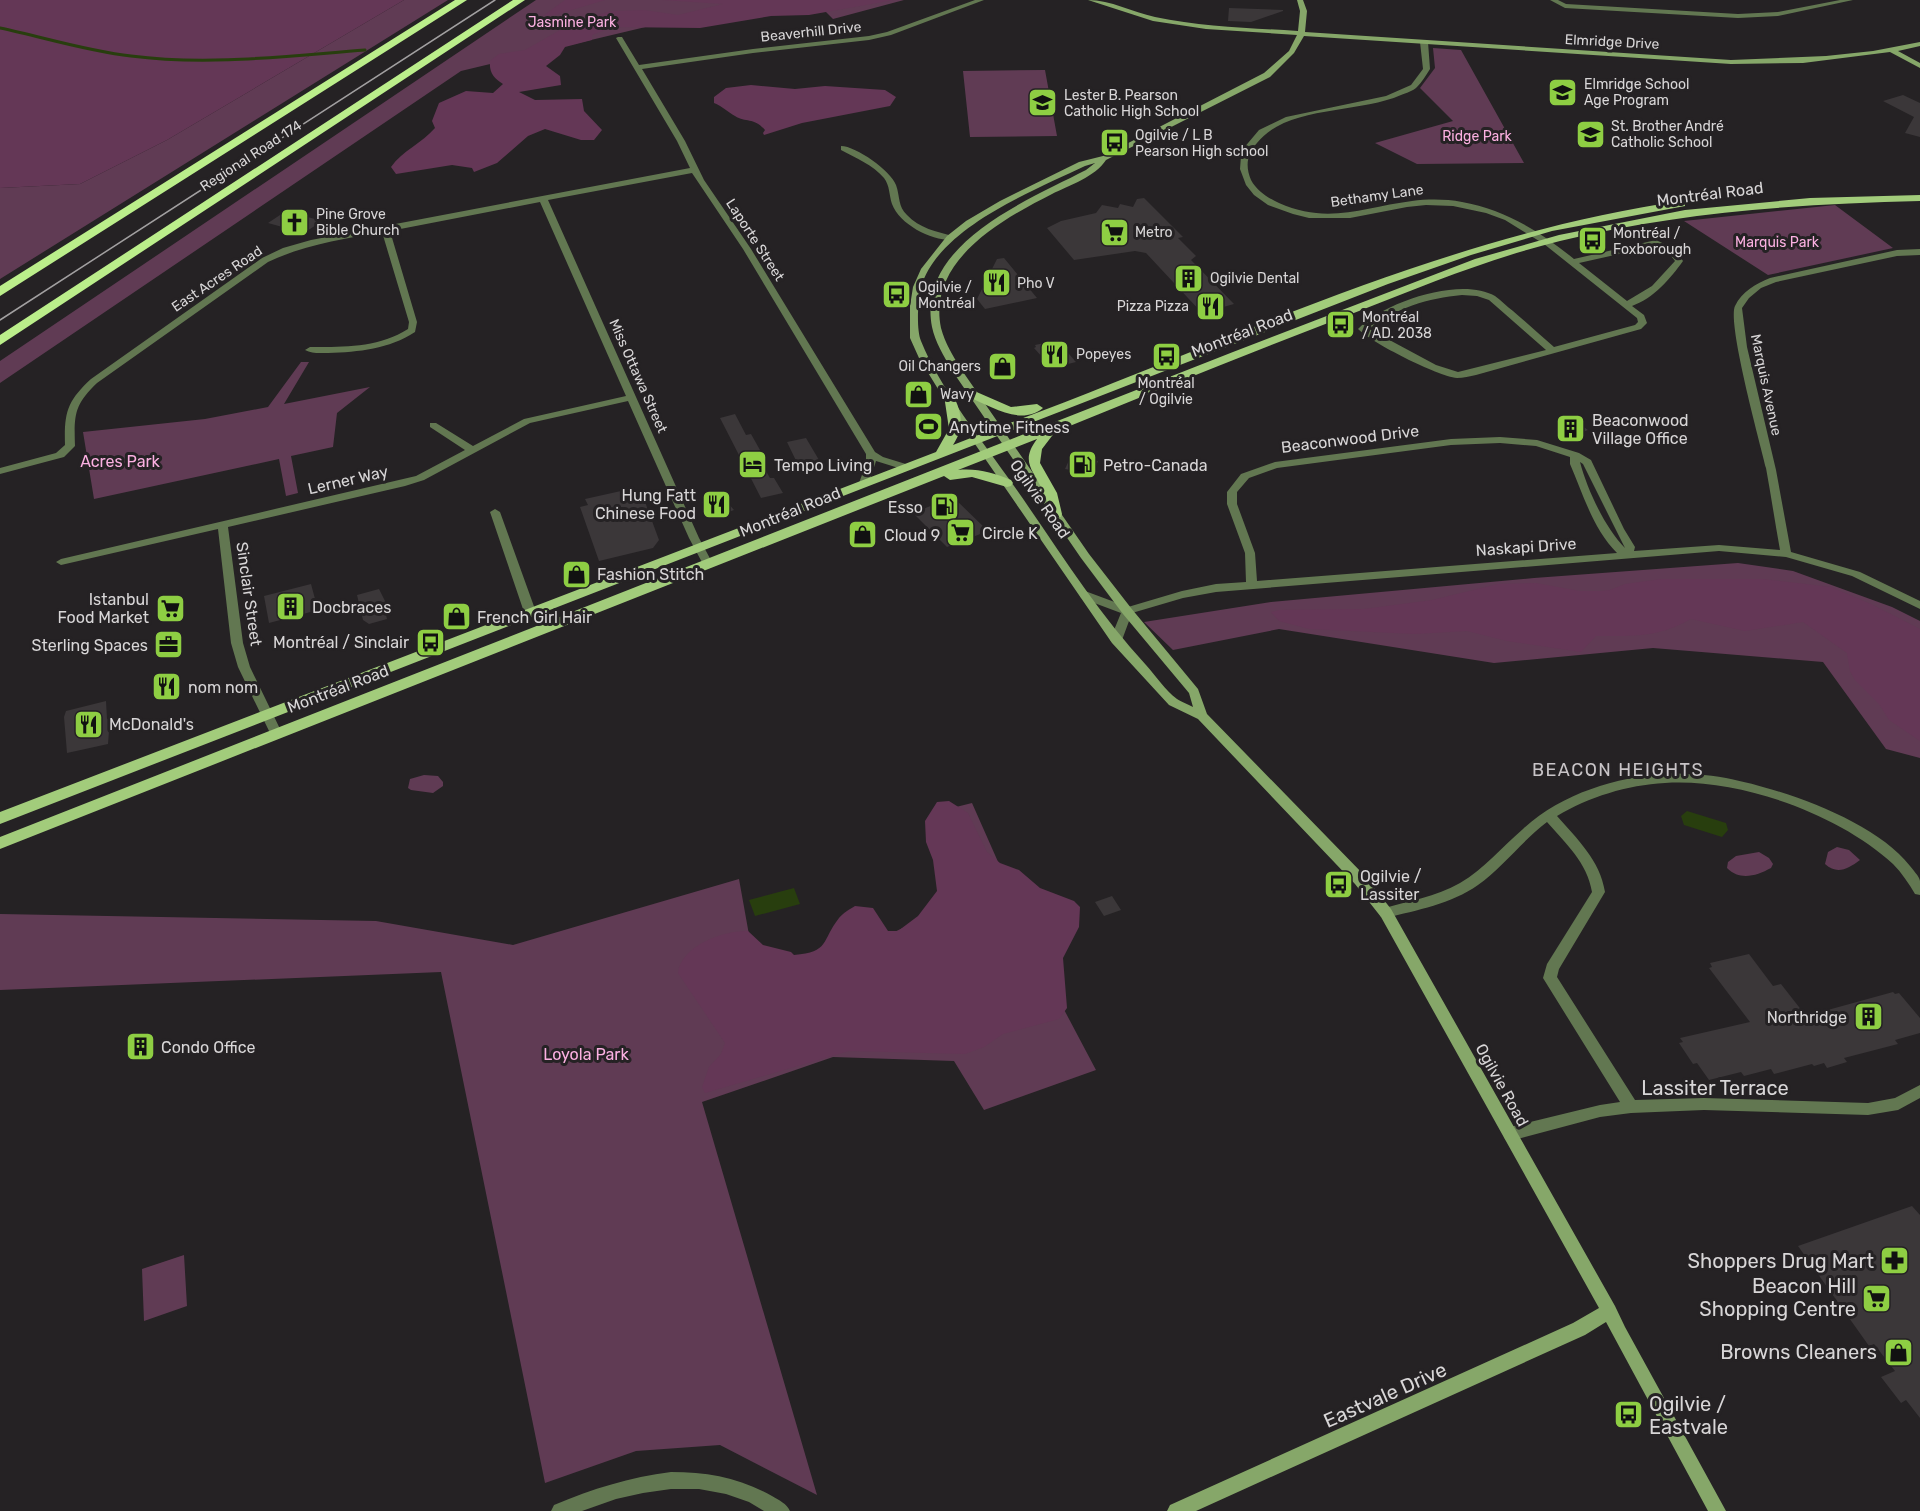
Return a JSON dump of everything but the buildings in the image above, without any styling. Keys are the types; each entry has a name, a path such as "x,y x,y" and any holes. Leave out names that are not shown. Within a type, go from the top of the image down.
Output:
{"highway":[{"name":"Regional Road 174","path":"0,292 462,0"},
{"name":"Regional Road 174","path":"0,343 520,0"}],"main road":[{"name":"Montréal Road","path":"0,818 1117,386 1223,342 1452,256 1530,232 1603,216 1740,197 1827,192 1920,191"},
{"name":"Montréal Road","path":"0,843 1237,354 1479,261 1544,242 1710,209 1833,200 1920,198"},
{"path":"1223,342 1237,354"},
{"path":"972,394 998,408 1018,412 1117,386"},
{"path":"941,453 956,431 958,424 951,402"},
{"path":"1051,429 1036,449 1034,463 1051,493 1056,514"},
{"path":"876,497 902,494 959,473 968,472 990,476 1007,483"}],"street":[{"name":"Beaverhill Drive","path":"638,67 869,38 888,34 981,0"},
{"name":"Elmridge Drive","path":"1091,0 1128,14 1206,27 1762,62 1821,61 1920,44"},
{"path":"1300,0 1305,19 1301,34"},
{"path":"1553,0 1565,6 1738,16 1778,14 1850,0"},
{"name":"Ogilvie Road","path":"1202,716 1194,692 1127,611 1056,514 956,369 939,336 935,310 936,294 941,278 966,244 993,224 1089,172 1106,158 1267,75 1288,57 1301,34"},
{"name":"Laporte Street","path":"620,38 681,141 694,170 747,249 871,454"},
{"name":"Bethamy Lane","path":"1424,42 1429,55 1429,67 1415,86 1392,97 1300,115 1265,127 1248,146 1243,165 1245,178 1263,199 1281,209 1304,215 1354,215 1406,204 1446,202 1468,205 1499,214 1544,242 1641,317 1644,323 1638,327 1553,351"},
{"path":"1892,50 1920,66"},
{"path":"844,148 880,170 890,181 895,203 901,214 914,225 950,238"},
{"name":"Ogilvie Road","path":"1106,158 1082,164 1003,203 969,223 950,238 925,269 917,287 914,306 915,338 919,348 951,402 1116,640 1173,702 1202,716 1360,880 1386,913 1609,1311 1717,1511"},
{"name":"East Acres Road","path":"0,471 60,455 70,446 69,414 76,397 94,381 265,260 286,250 311,243 694,170"},
{"name":"Miss Ottawa Street","path":"543,199 708,564"},
{"path":"310,350 344,350 387,342 403,337 412,330 412,322 385,230"},
{"path":"1570,262 1656,243 1672,251 1678,261 1674,267 1649,292 1637,301 1625,305"},
{"name":"Marquis Avenue","path":"1786,554 1771,470 1742,347 1738,308 1746,296 1758,286 1773,280 1898,253 1920,252"},
{"path":"1467,291 1481,292 1492,298 1553,351 1458,375 1433,367 1363,329 1373,319 1400,306 1467,291"},
{"name":"Lerner Way","path":"61,562 401,484 420,478 527,422 631,398"},
{"path":"433,425 472,450"},
{"name":"Beaconwood Drive","path":"1252,585 1250,553 1232,504 1232,492 1245,476 1260,469 1470,441 1537,443 1575,455 1575,464 1596,513 1615,546 1627,556"},
{"path":"871,454 879,459 905,467"},
{"path":"864,483 871,464 871,454"},
{"path":"495,512 530,612"},
{"name":"Sinclair Street","path":"223,525 237,643 244,667 276,733"},
{"name":"Naskapi Drive","path":"1127,611 1194,592 1252,585 1719,548 1786,554 1856,574 1920,605"},
{"path":"1085,595 1127,611 1116,640"},
{"path":"1386,913 1443,896 1474,881 1518,839 1548,816 1580,798 1620,785 1667,778 1721,782 1782,798 1842,823 1880,846 1898,861 1920,890"},
{"path":"1548,816 1586,858 1598,881 1599,892 1552,968 1550,978 1631,1107"},
{"name":"Lassiter Terrace","path":"1510,1134 1600,1111 1631,1107 1704,1104 1868,1109 1898,1104 1920,1091"},
{"name":"Eastvale Drive","path":"1176,1511 1570,1334 1609,1311"},
{"path":"560,1511 616,1490 667,1479 720,1482 764,1499 781,1511"}],"green space":[{"path":"404,0 448,0 0,279 0,188 80,184 167,140"},
{"name":"Jasmine Park","path":"536,0 759,0 461,71 0,383 0,361"},
{"path":"814,0 904,0 833,19"},
{"name":"Ridge Park","path":"1433,48 1461,50 1524,163 1417,164 1375,143 1453,121 1420,88 1435,68"},
{"path":"1045,70 1057,136 970,137 963,71"},
{"name":"Marquis Park","path":"1835,205 1893,248 1768,275 1684,221"},
{"name":"Acres Park","path":"301,362 309,362 284,404 370,387 337,413 333,447 291,456 298,493 286,496 279,459 94,499 83,432 205,419 268,407"},
{"path":"1738,563 1793,571 1892,607 1920,621 1920,758 1886,749 1823,662 1653,648 1494,663 1279,629 1173,650 1144,622 1271,602 1534,578"},
{"path":"424,775 438,776 443,786 433,793 408,788 410,779"},
{"name":"Loyola Park","path":"972,803 1060,1002 1096,1070 984,1110 954,1061 833,1057 702,1102 817,1495 720,1445 636,1451 545,1483 441,972 0,990 0,914 376,921 513,945 739,879 758,985 847,955 948,906 952,808"},
{"path":"1837,847 1849,850 1860,860 1842,870 1829,867 1825,864 1828,852"},
{"path":"1759,852 1769,858 1773,864 1771,868 1743,876 1727,868 1728,862 1736,856"},
{"path":"184,1255 187,1306 144,1321 142,1269"}],"shaded area":[{"path":"0,0 404,0 167,140 80,184 0,188"},
{"path":"565,0 605,0 555,15 543,16"},
{"path":"662,0 894,0 809,15 771,16 700,28 613,27 592,35 592,40 565,47 560,55 546,66 560,76 561,85 519,92 535,100 582,99 584,111 602,130 594,140 581,140 545,129 528,136 497,163 474,172 472,168 452,165 396,174 391,167 435,128 432,121 439,103 466,91 493,93 503,84 490,69 490,61 499,54 525,50 576,21 612,11 644,10 678,15 723,4"},
{"path":"751,85 795,89 825,86 885,90 896,97 890,106 802,123 764,135 765,130 757,123 739,118 714,103 714,97 726,88"},
{"path":"1661,579 1763,579 1831,587 1920,629 1920,741 1889,720 1879,704 1855,680 1850,671 1847,653 1803,622 1745,631 1691,619 1667,630 1645,635 1596,636 1581,652 1507,641 1467,631 1415,634 1309,629 1279,621 1271,612 1364,609 1432,600 1498,584 1536,583 1580,591 1600,591 1625,584"},
{"path":"949,801 968,813 987,852 1000,863 1019,870 1040,888 1074,901 1080,907 1079,927 1063,958 1067,1008 1059,1019 1003,1034 984,1047 965,1054 849,1051 705,1093 702,1087 709,1067 721,1054 725,1043 678,973 687,955 705,942 738,931 748,931 763,945 791,952 794,955 814,951 823,944 841,916 855,906 873,908 888,931 898,931 918,916 937,891 933,860 926,842 925,821 937,802"},
{"path":"1687,811 1726,823 1728,830 1722,837 1684,825 1681,816"},
{"path":"794,888 800,904 755,916 749,900"}],"waterway":[{"path":"0,28 98,51 160,59 248,59 365,50"}],"tram line":[{"path":"0,320 495,0"}],"place":[{"name":"Elmridge School Age Program","path":"1563,92"},
{"name":"Lester B. Pearson Catholic High School","path":"1043,103"},
{"name":"St. Brother André Catholic School","path":"1590,134"},
{"name":"Ogilvie / L B Pearson High school","path":"1114,143"},
{"name":"Pine Grove Bible Church","path":"295,222"},
{"name":"Metro","path":"1114,232"},
{"name":"Montréal / Foxborough","path":"1592,241"},
{"name":"Ogilvie Dental","path":"1189,278"},
{"name":"Pho V","path":"996,283"},
{"name":"Ogilvie / Montréal","path":"897,295"},
{"name":"Pizza Pizza","path":"1210,306"},
{"name":"Montréal / AD. 2038","path":"1341,325"},
{"name":"Popeyes","path":"1055,354"},
{"name":"Montréal / Ogilvie","path":"1166,356"},
{"name":"Oil Changers","path":"1002,366"},
{"name":"Wavy","path":"919,394"},
{"name":"Anytime Fitness","path":"928,427"},
{"name":"Beaconwood Village Office","path":"1571,429"},
{"name":"Tempo Living","path":"753,465"},
{"name":"Petro-Canada","path":"1082,465"},
{"name":"Hung Fatt Chinese Food","path":"717,504"},
{"name":"Esso","path":"944,507"},
{"name":"Circle K","path":"961,533"},
{"name":"Cloud 9","path":"863,535"},
{"name":"Fashion Stitch","path":"576,574"},
{"name":"Docbraces","path":"291,607"},
{"name":"Istanbul Food Market","path":"170,608"},
{"name":"French Girl Hair","path":"456,617"},
{"name":"Montréal / Sinclair","path":"430,642"},
{"name":"Sterling Spaces","path":"169,645"},
{"name":"nom nom","path":"167,687"},
{"name":"McDonald's","path":"88,724"},
{"name":"Ogilvie / Lassiter","path":"1339,885"},
{"name":"Northridge","path":"1868,1017"},
{"name":"Condo Office","path":"140,1047"},
{"name":"Shoppers Drug Mart","path":"1895,1261"},
{"name":"Beacon Hill Shopping Centre","path":"1877,1298"},
{"name":"Browns Cleaners","path":"1898,1352"},
{"name":"Ogilvie / Eastvale","path":"1628,1415"}],"district":[{"name":"BEACON HEIGHTS","path":"1618,770"}]}
